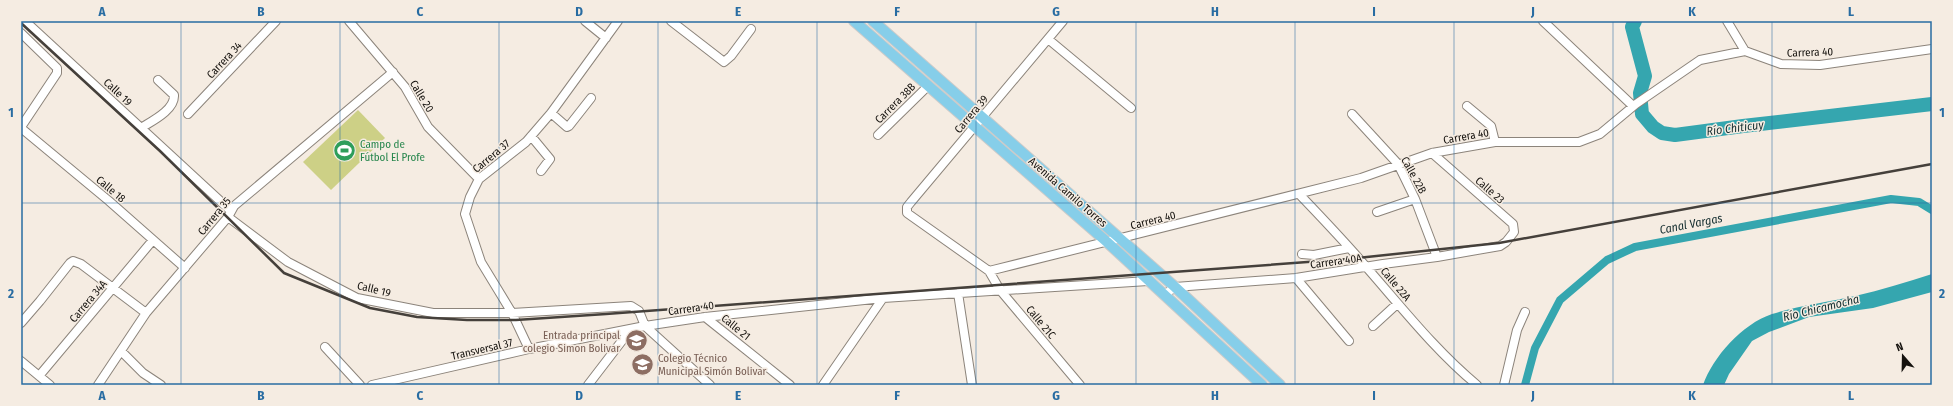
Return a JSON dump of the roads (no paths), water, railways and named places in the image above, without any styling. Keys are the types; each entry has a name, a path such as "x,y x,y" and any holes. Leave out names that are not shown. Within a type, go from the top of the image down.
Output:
{"main road":[{"name":"Avenida Camilo Torres","path":"854,21 1107,242 1262,385"},
{"name":"Avenida Camilo Torres","path":"873,21 1175,287 1280,385"}],"street":[{"name":"Calle 19","path":"25,21 141,128 229,214 288,262 357,298 433,313 512,313"},
{"name":"Carrera 34","path":"188,114 276,21"},
{"name":"Calle 20","path":"349,21 393,72 404,87 428,127 479,179"},
{"path":"585,21 606,38"},
{"name":"Carrera 37","path":"529,349 512,313 481,262 465,214 470,197 479,179 531,136 551,113 618,21"},
{"path":"671,21 724,62 751,29"},
{"name":"Carrera 39","path":"989,271 915,221 907,213 907,207 1063,21"},
{"path":"1544,21 1635,105"},
{"path":"1727,21 1745,51"},
{"path":"21,33 57,68 57,73 21,128"},
{"path":"1048,39 1131,108"},
{"name":"Carrera 40","path":"989,271 1300,195 1361,178 1432,153 1496,142 1579,142 1600,134 1649,94 1700,60 1745,51 1781,64 1820,65 1932,49"},
{"name":"Carrera 35","path":"98,385 146,313 185,268 234,206 393,72"},
{"path":"141,128 161,114 173,101 174,94 158,80"},
{"name":"Carrera 38B","path":"878,135 928,86"},
{"path":"551,113 567,127 591,98"},
{"path":"1467,106 1491,126 1496,142"},
{"name":"Calle 22B","path":"1352,114 1398,164 1415,199 1437,257"},
{"name":"Calle 18","path":"21,128 185,268"},
{"path":"531,136 550,159 541,171"},
{"name":"Calle 23","path":"1432,153 1513,224 1514,232 1506,242 1500,246"},
{"name":"Calle 22A","path":"1300,195 1452,364 1477,385"},
{"path":"1377,212 1415,199"},
{"name":"Carrera 34A","path":"39,376 153,240"},
{"name":"Carrera 40A","path":"1175,287 1296,278 1500,246"},
{"path":"1302,254 1314,255 1349,248"},
{"path":"21,322 40,301 70,262 73,261 81,264 146,313"},
{"name":"Calle 21C","path":"989,271 1000,290 1080,385"},
{"path":"1296,278 1349,341"},
{"name":"Carrera 40","path":"645,326 705,317 883,298 1148,280"},
{"path":"1164,295 1175,287"},
{"path":"958,293 972,385"},
{"path":"823,385 883,298"},
{"path":"1373,326 1398,304"},
{"path":"512,313 631,306 639,311 645,326 710,385"},
{"path":"1504,385 1517,330 1525,312"},
{"name":"Calle 21","path":"705,317 790,385"},
{"name":"Transversal 37","path":"372,385 529,349 645,326"},
{"path":"588,385 631,328"},
{"path":"325,347 360,385"},
{"path":"121,351 143,373 161,385"},
{"path":"21,362 50,385"},
{"path":"393,380 400,385"}],"water":[{"name":"Río Chicamocha","path":"1932,274 1932,292 1873,308 1809,317 1769,332 1752,341 1729,374 1724,385 1703,385 1721,353 1740,333 1761,319 1772,314 1855,296"}],"waterway":[{"name":"Río Chiticuy","path":"1635,21 1632,27 1645,76 1640,93 1642,114 1653,127 1662,133 1675,135 1932,104"},
{"name":"Canal Vargas","path":"1525,385 1535,348 1560,300 1607,260 1635,247 1891,199 1919,202 1932,210"}],"railway":[{"path":"21,23 160,151 284,273 370,308 417,317 467,320 516,320 1348,259 1499,243 1932,164"}],"place":[{"name":"Campo de Fútbol El Profe","path":"344,150"},
{"name":"Entrada principal colegio Simon Bolivar","path":"636,341"},
{"name":"Colegio Técnico Municipal Simón Bolivar","path":"642,364"}]}
